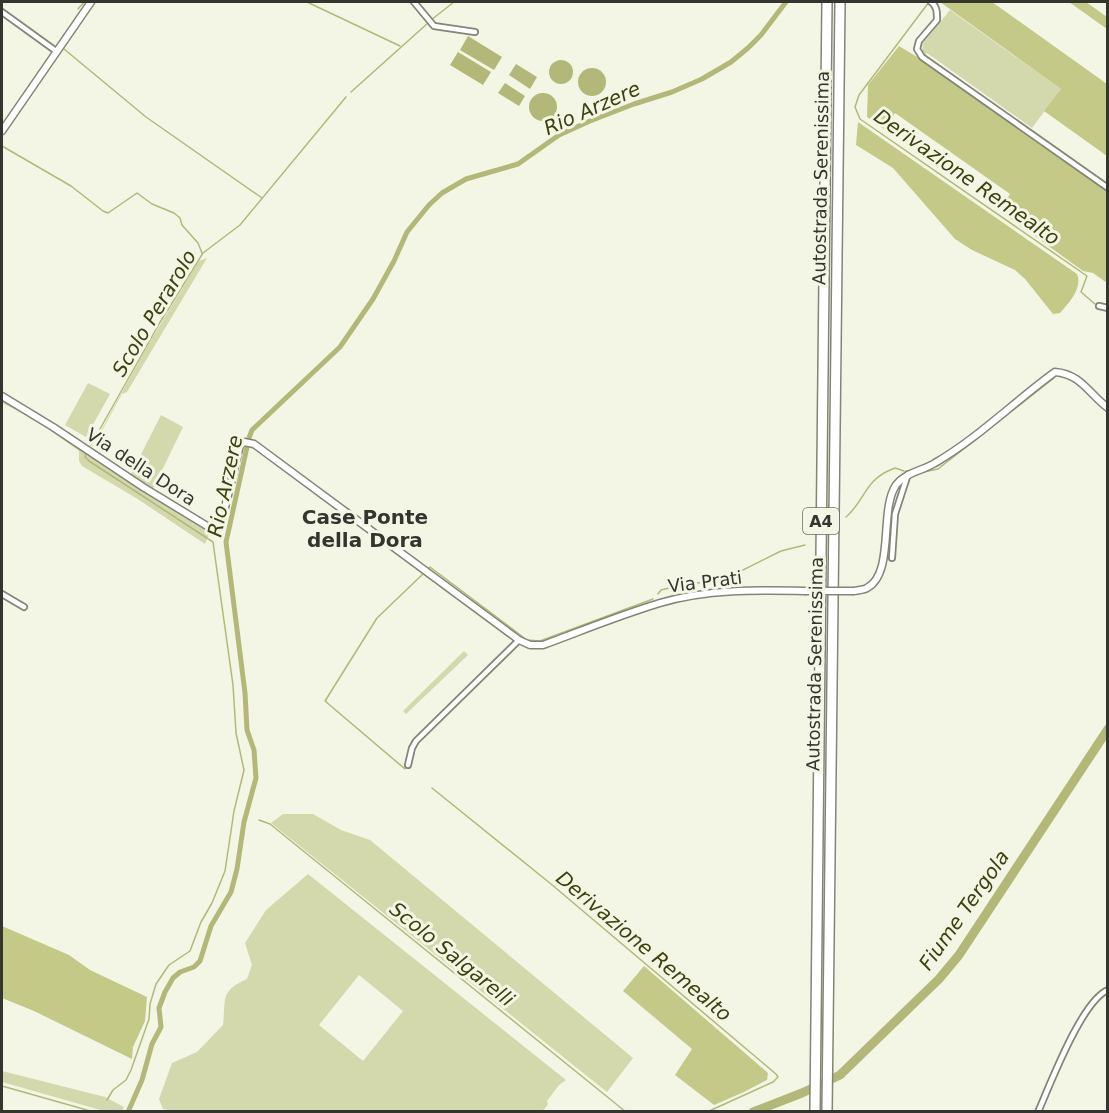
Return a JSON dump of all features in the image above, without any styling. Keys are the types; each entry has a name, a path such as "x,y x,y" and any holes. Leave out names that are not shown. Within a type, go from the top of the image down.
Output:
{"highway":[{"name":"Autostrada Serenissima","path":"815,1112 827,2"},
{"name":"Autostrada Serenissima","path":"827,1112 840,2"}],"street":[{"path":"2,131 91,2"},
{"path":"414,2 434,26 475,32"},
{"path":"933,3 937,20 920,41 917,49 922,57 1107,188"},
{"path":"2,12 56,51"},
{"path":"1100,306 1107,308"},
{"path":"892,558 895,514 908,474 925,469 949,455 1055,372 1075,377 1107,408"},
{"name":"Via della Dora","path":"2,396 207,526 216,526 222,520 239,448 248,442"},
{"name":"Via Prati","path":"248,442 519,640 540,646 661,603 694,596 738,591 854,591 868,587 877,578 882,567 890,499 895,486 908,474"},
{"path":"2,594 24,607"},
{"path":"408,765 416,741 519,640"},
{"path":"1038,1112 1082,1018 1090,1004 1107,990"}],"shaded area":[{"path":"940,2 992,2 1107,84 1107,156 1044,111 1061,89"},
{"path":"1069,2 1086,2 1107,17 1107,29"},
{"path":"950,10 1061,89 1032,128 927,53 925,55 922,53 923,43"},
{"path":"468,36 502,57 494,70 460,50"},
{"path":"899,46 1107,190 1107,283 1093,273 1083,271 1000,211 1010,194 895,113 884,129 867,117 868,85"},
{"path":"458,52 491,72 483,85 450,65"},
{"path":"561,60 570,63 573,72 570,81 561,84 552,81 549,72 552,63"},
{"path":"516,64 537,77 530,89 509,75"},
{"path":"592,68 602,72 606,82 602,92 592,96 582,92 578,82 582,72"},
{"path":"505,83 525,96 519,106 498,93"},
{"path":"543,93 553,97 557,107 553,117 543,121 533,117 529,107 533,97"},
{"path":"858,122 1077,274 1077,290 1060,313 1053,314 1015,270 972,250 955,239 893,168 856,145"},
{"path":"207,258 127,392 122,394 92,447 148,345 199,261"},
{"path":"88,383 110,394 86,437 65,425"},
{"path":"2,399 34,417 210,532 205,544 136,498 82,466 79,461 79,451 34,419 2,403"},
{"path":"161,415 183,427 153,489 131,474"},
{"path":"464,651 468,655 406,714 403,711"},
{"path":"283,814 313,814 341,830 370,840 633,1058 607,1092 271,823"},
{"path":"308,874 566,1080 559,1085 547,1101 548,1104 543,1111 180,1112 163,1109 159,1099 172,1063 197,1052 223,1025 228,992 232,987 247,979 252,965 245,943 266,910","holes":["359,975 403,1011 363,1061 319,1025"]},
{"path":"2,926 69,955 90,970 147,997 145,1021 133,1047 132,1059 34,1011 2,998"},
{"path":"644,966 768,1073 767,1080 714,1105 675,1075 692,1049 623,991"},
{"path":"2,1071 105,1097 124,1107 122,1111 104,1111 2,1082"}],"waterway":[{"path":"78,9 84,2"},
{"path":"307,2 400,46"},
{"name":"Scolo Perarolo","path":"431,20 454,2"},
{"name":"Rio Arzere","path":"128,1112 142,1080 152,1044 161,1027 159,1008 165,992 173,978 180,972 194,967 200,961 211,926 231,892 244,822 256,778 254,750 247,730 245,693 226,542 252,430 340,347 373,299 407,232 442,193 466,179 518,164 559,135 590,121 702,79 731,62 748,48 786,2"},
{"name":"Derivazione Remealto","path":"929,2 859,95 855,107 860,119 1087,276 1081,292 1095,304"},
{"name":"Scolo Perarolo","path":"351,92 428,23"},
{"path":"64,49 146,117 262,198"},
{"name":"Scolo Perarolo","path":"91,445 159,324 203,253 240,225 346,97"},
{"path":"2,146 71,186 108,213 137,193 152,204 180,218 182,225 198,243 202,253"},
{"name":"Derivazione Remealto","path":"919,473 938,469 1054,378"},
{"name":"Scolo Perarolo","path":"86,453 85,457 89,461 213,542 233,685 236,733 244,770 234,811 225,871 212,903 201,922 190,951 169,965 156,984 150,1004 149,1019 131,1070 126,1080 113,1090 107,1100"},
{"name":"Derivazione Remealto","path":"846,517 877,478 895,468 904,471"},
{"name":"Derivazione Remealto","path":"658,594 661,590 685,584 721,581 781,551 805,545"},
{"name":"Derivazione Remealto","path":"429,568 527,640 540,641 653,599"},
{"name":"Derivazione Remealto","path":"405,769 325,701 377,618 424,573"},
{"name":"Fiume Tergola","path":"753,1112 840,1075 939,979 959,955 1108,729"},
{"name":"Derivazione Remealto","path":"432,788 551,884 778,1077 773,1082 707,1112"},
{"name":"Scolo Salgarelli","path":"259,820 270,824 626,1112"},
{"path":"2,1086 94,1112"}],"district":[{"name":"Case Ponte della Dora","path":"365,528"}]}
